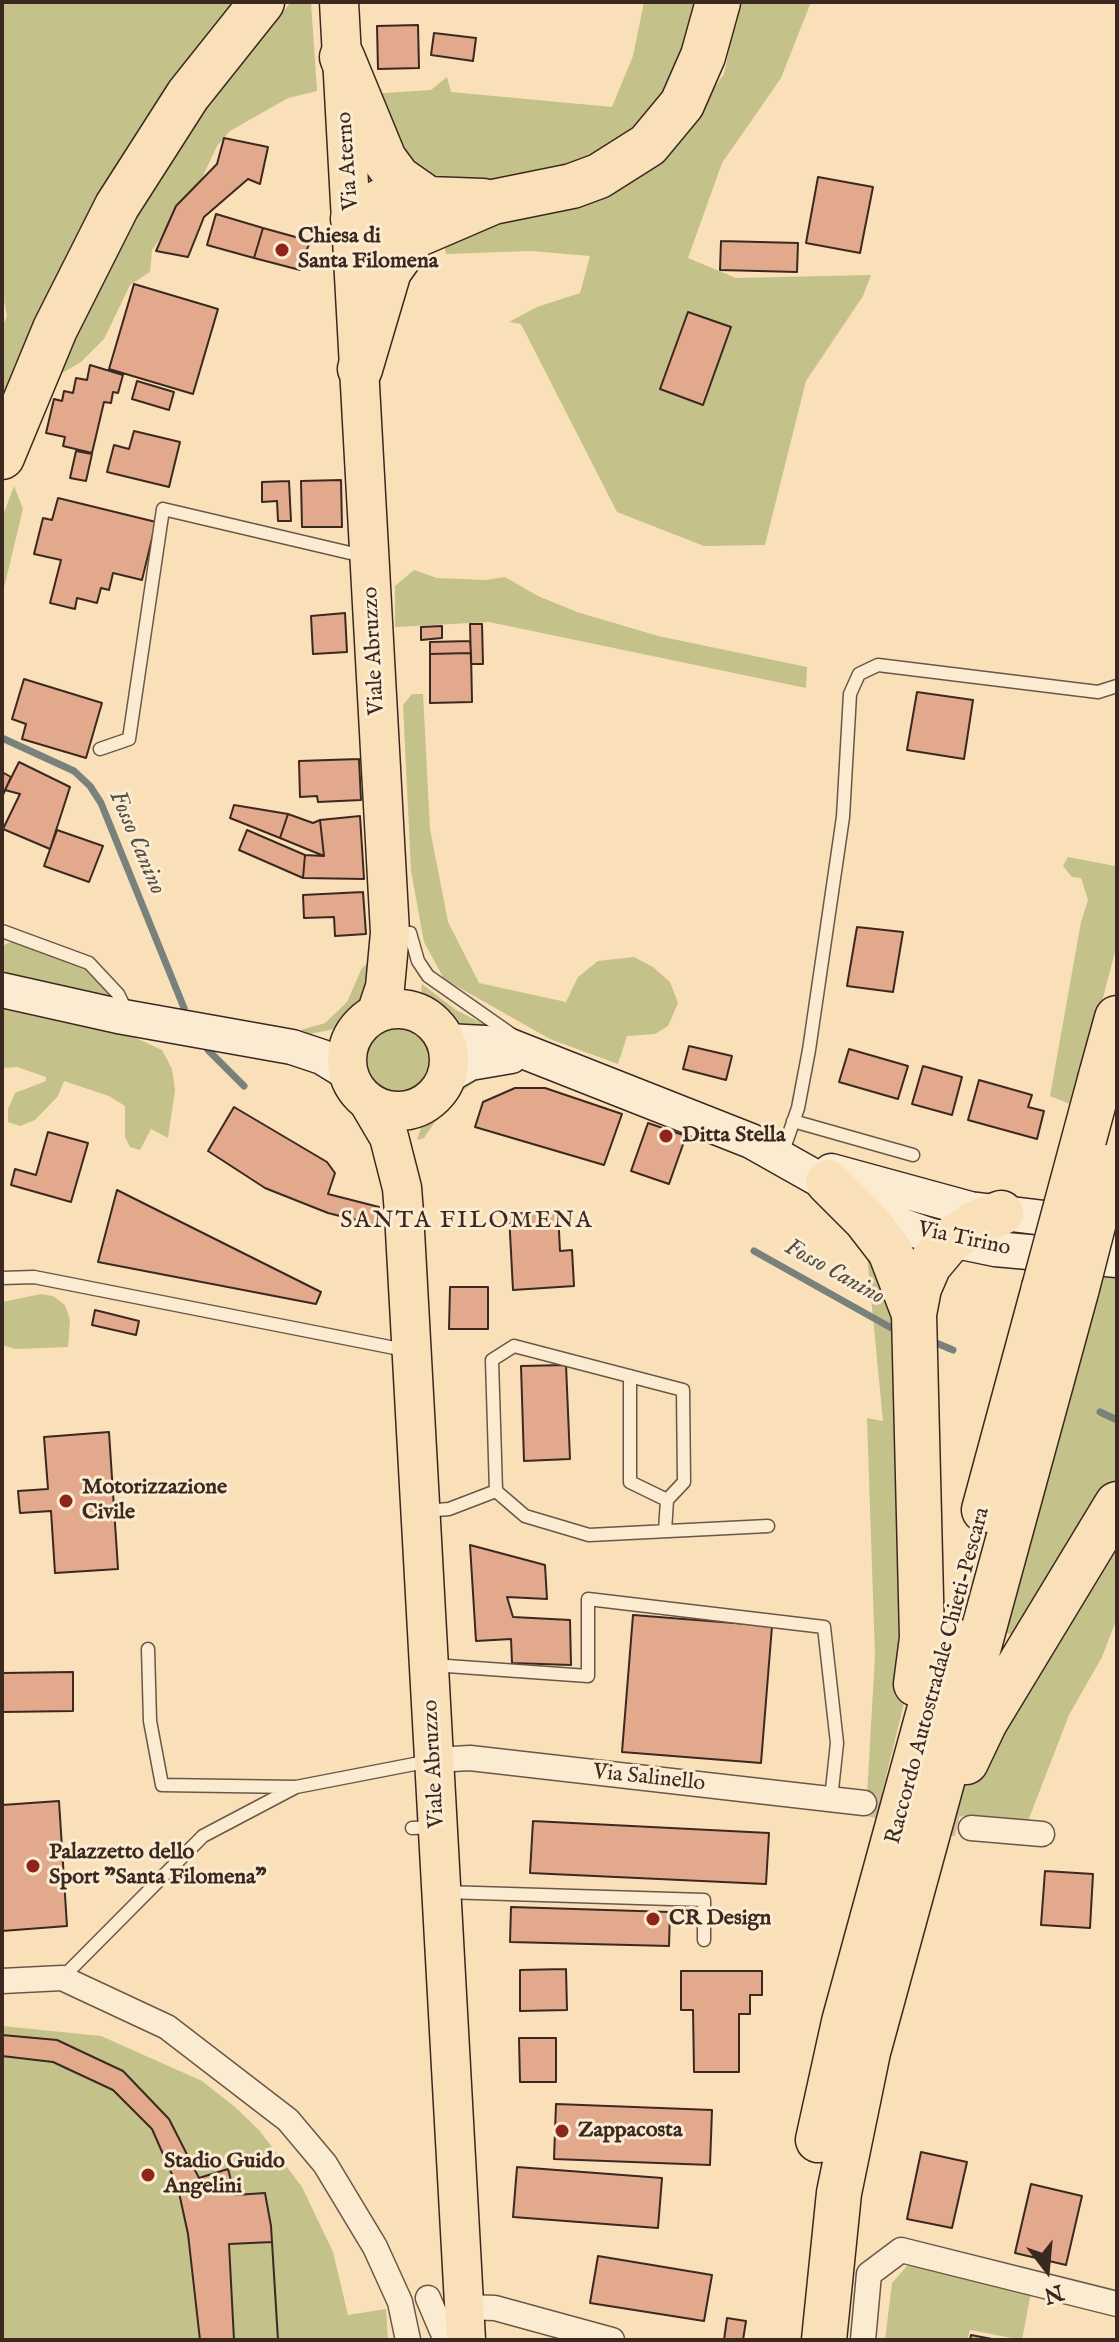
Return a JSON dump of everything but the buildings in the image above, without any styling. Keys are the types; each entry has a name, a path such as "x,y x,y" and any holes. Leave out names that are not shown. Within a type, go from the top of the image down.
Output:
{"highway":[{"path":"2,457 55,329 117,206 188,95 262,2"},
{"path":"353,219 385,237 421,217 572,186 599,176 648,145 682,104 703,56 718,2"},
{"path":"342,57 384,159 421,217"},
{"path":"360,369 389,271 421,217"},
{"name":"Raccordo Autostradale Chieti-Pescara","path":"804,2337 832,2243 850,2131 953,1817 1101,1076 1117,1018"},
{"name":"Raccordo Autostradale Chieti-Pescara","path":"804,2337 801,2240 831,2075 918,1751 1060,1288 1113,1152"},
{"path":"828,1182 866,1220 890,1251 914,1314"},
{"path":"918,1751 910,1712 922,1638 914,1314 919,1288 929,1265 950,1240 977,1222 1001,1213"},
{"path":"953,1817 961,1777 975,1740 1117,1504"}],"main road":[{"name":"Via Aterno","path":"339,2 360,369"},
{"name":"Viale Abruzzo","path":"360,369 390,933 385,987 376,1014"},
{"name":"Viale Abruzzo","path":"390,933 399,973 418,1012"},
{"path":"2,990 130,1018 292,1047 355,1074 385,1110 403,1111 420,1107 441,1089 447,1058 439,1029 418,1012 390,1009 376,1014 359,1026 355,1074"},
{"name":"Via Tirino","path":"447,1058 505,1044 781,1156 970,1209 1117,1227"},
{"name":"Viale Abruzzo","path":"355,1074 389,1137 402,1188"},
{"name":"Viale Abruzzo","path":"420,1107 408,1141 402,1188 435,1760 425,1828 442,1892 466,2324"},
{"name":"Via Tirino","path":"781,1156 900,1225 950,1240 1021,1252 1117,1260"}],"street":[{"name":"Via Salinello","path":"435,1760 470,1758 864,1803"},
{"path":"953,1817 1042,1834"},
{"path":"2,1981 62,1978 167,2027 288,2120 325,2164 375,2247 400,2302 408,2340"},
{"path":"863,2340 869,2274 901,2250 1117,2304"},
{"path":"428,2298 446,2340"},
{"path":"466,2324 495,2308 612,2340"}],"lane":[{"path":"100,749 129,739 163,509 370,557"},
{"path":"781,1156 793,1121 809,1050 837,867 850,694 859,674 878,665 1098,692 1117,686"},
{"path":"2,931 89,963 118,994 130,1018"},
{"path":"390,933 410,933 418,961 428,976 449,994 501,1025 529,1055"},
{"path":"793,1121 913,1155"},
{"path":"2,1278 34,1277 412,1352"},
{"path":"665,1531 667,1500 684,1482 683,1390 514,1346 492,1360 496,1491 525,1516 589,1535 768,1526"},
{"path":"630,1376 630,1482 667,1500"},
{"path":"421,1511 449,1509 496,1491"},
{"path":"429,1665 588,1676 588,1599 824,1627 837,1743 831,1799"},
{"path":"148,1649 150,1721 162,1785 296,1787 435,1760"},
{"path":"62,1978 203,1836 296,1787"},
{"path":"442,1892 704,1900 704,1940"}],"shaded area":[{"path":"2,2 249,2 2,424 2,327 7,316 2,291"},
{"path":"291,2 311,2 317,91 288,98 230,131 217,146 200,182 152,250 150,272 130,285 104,339 81,362 50,380 75,321 184,133"},
{"path":"644,2 703,2 676,85 643,131 550,178 422,186 369,94 431,90 447,77 451,92 612,107 633,56"},
{"path":"739,2 811,2 781,78 722,163 688,258 736,278 871,275 863,296 806,381 765,545 704,546 617,512 521,324 509,322 537,307 580,293 590,256 531,251 446,254 442,236 542,215 609,190 670,150 724,74"},
{"path":"14,486 23,509 2,596 2,518"},
{"path":"414,570 437,578 486,580 505,577 538,596 577,612 658,636 807,667 806,688 489,622 395,627 395,586"},
{"path":"412,694 423,694 430,829 448,922 479,983 566,1002 578,977 598,961 634,957 653,967 670,982 678,1003 668,1026 655,1034 627,1036 618,1064 550,1039 444,979 424,942 411,871 403,705"},
{"path":"1068,857 1115,866 1117,859 1117,944 1075,1106 1050,1096 1081,922 1088,900 1081,878 1072,877 1063,866"},
{"path":"13,941 94,972 109,994 103,1004 2,984 2,946"},
{"path":"375,957 370,997 344,1027 300,1036 268,1028 301,1030 325,1023 347,1002 362,968"},
{"path":"422,984 456,1010 497,1031 464,1027 433,1005 421,991"},
{"path":"2,1001 127,1034 162,1050 172,1069 175,1090 168,1138 151,1129 140,1150 130,1147 125,1137 125,1106 109,1096 64,1081 58,1096 35,1120 20,1126 8,1122 8,1109 15,1093 46,1081 46,1077 17,1067 2,1068"},
{"path":"399,1029 412,1031 427,1044 432,1062 430,1075 417,1090 399,1095 386,1093 371,1080 366,1062 368,1049 381,1034"},
{"path":"481,1078 451,1098 424,1138 417,1140 424,1119 444,1102 457,1079"},
{"path":"866,1245 894,1292 907,1691 881,1797 867,1795 875,1656 867,1418 883,1421"},
{"path":"1094,1267 1117,1269 1117,1484 1021,1638 998,1630"},
{"path":"41,1294 53,1296 65,1305 70,1320 68,1347 15,1349 2,1345 2,1302"},
{"path":"1117,1520 1117,1618 1102,1657 1069,1715 1028,1821 957,1816 965,1783"},
{"name":"Stadio Guido Angelini","path":"2,2026 101,2036 202,2081 235,2107 259,2130 302,2187 333,2252 348,2315 386,2309 388,2340 2,2340"},
{"path":"920,2264 1031,2292 1022,2340 970,2330 967,2340 885,2340 892,2283 907,2266"}],"waterway":[{"name":"Fosso Canino","path":"2,738 74,771 90,786 101,803 184,1008"},
{"name":"Fosso Canino","path":"208,1050 244,1086"},
{"name":"Fosso Canino","path":"754,1251 895,1330"},
{"name":"Fosso Canino","path":"929,1340 953,1350"},
{"name":"Fosso Canino","path":"1100,1412 1117,1420"}],"tunnel":[{"path":"864,1803 971,1828"}],"place":[{"name":"Chiesa di Santa Filomena","path":"282,250"},
{"name":"Ditta Stella","path":"666,1136"},
{"name":"Motorizzazione Civile","path":"66,1501"},
{"name":"Palazzetto dello Sport \"Santa Filomena\"","path":"33,1866"},
{"name":"CR Design","path":"653,1919"},
{"name":"Zappacosta","path":"562,2131"},
{"name":"Stadio Guido Angelini","path":"148,2175"}],"district":[{"name":"SANTA FILOMENA","path":"467,1222"}]}
